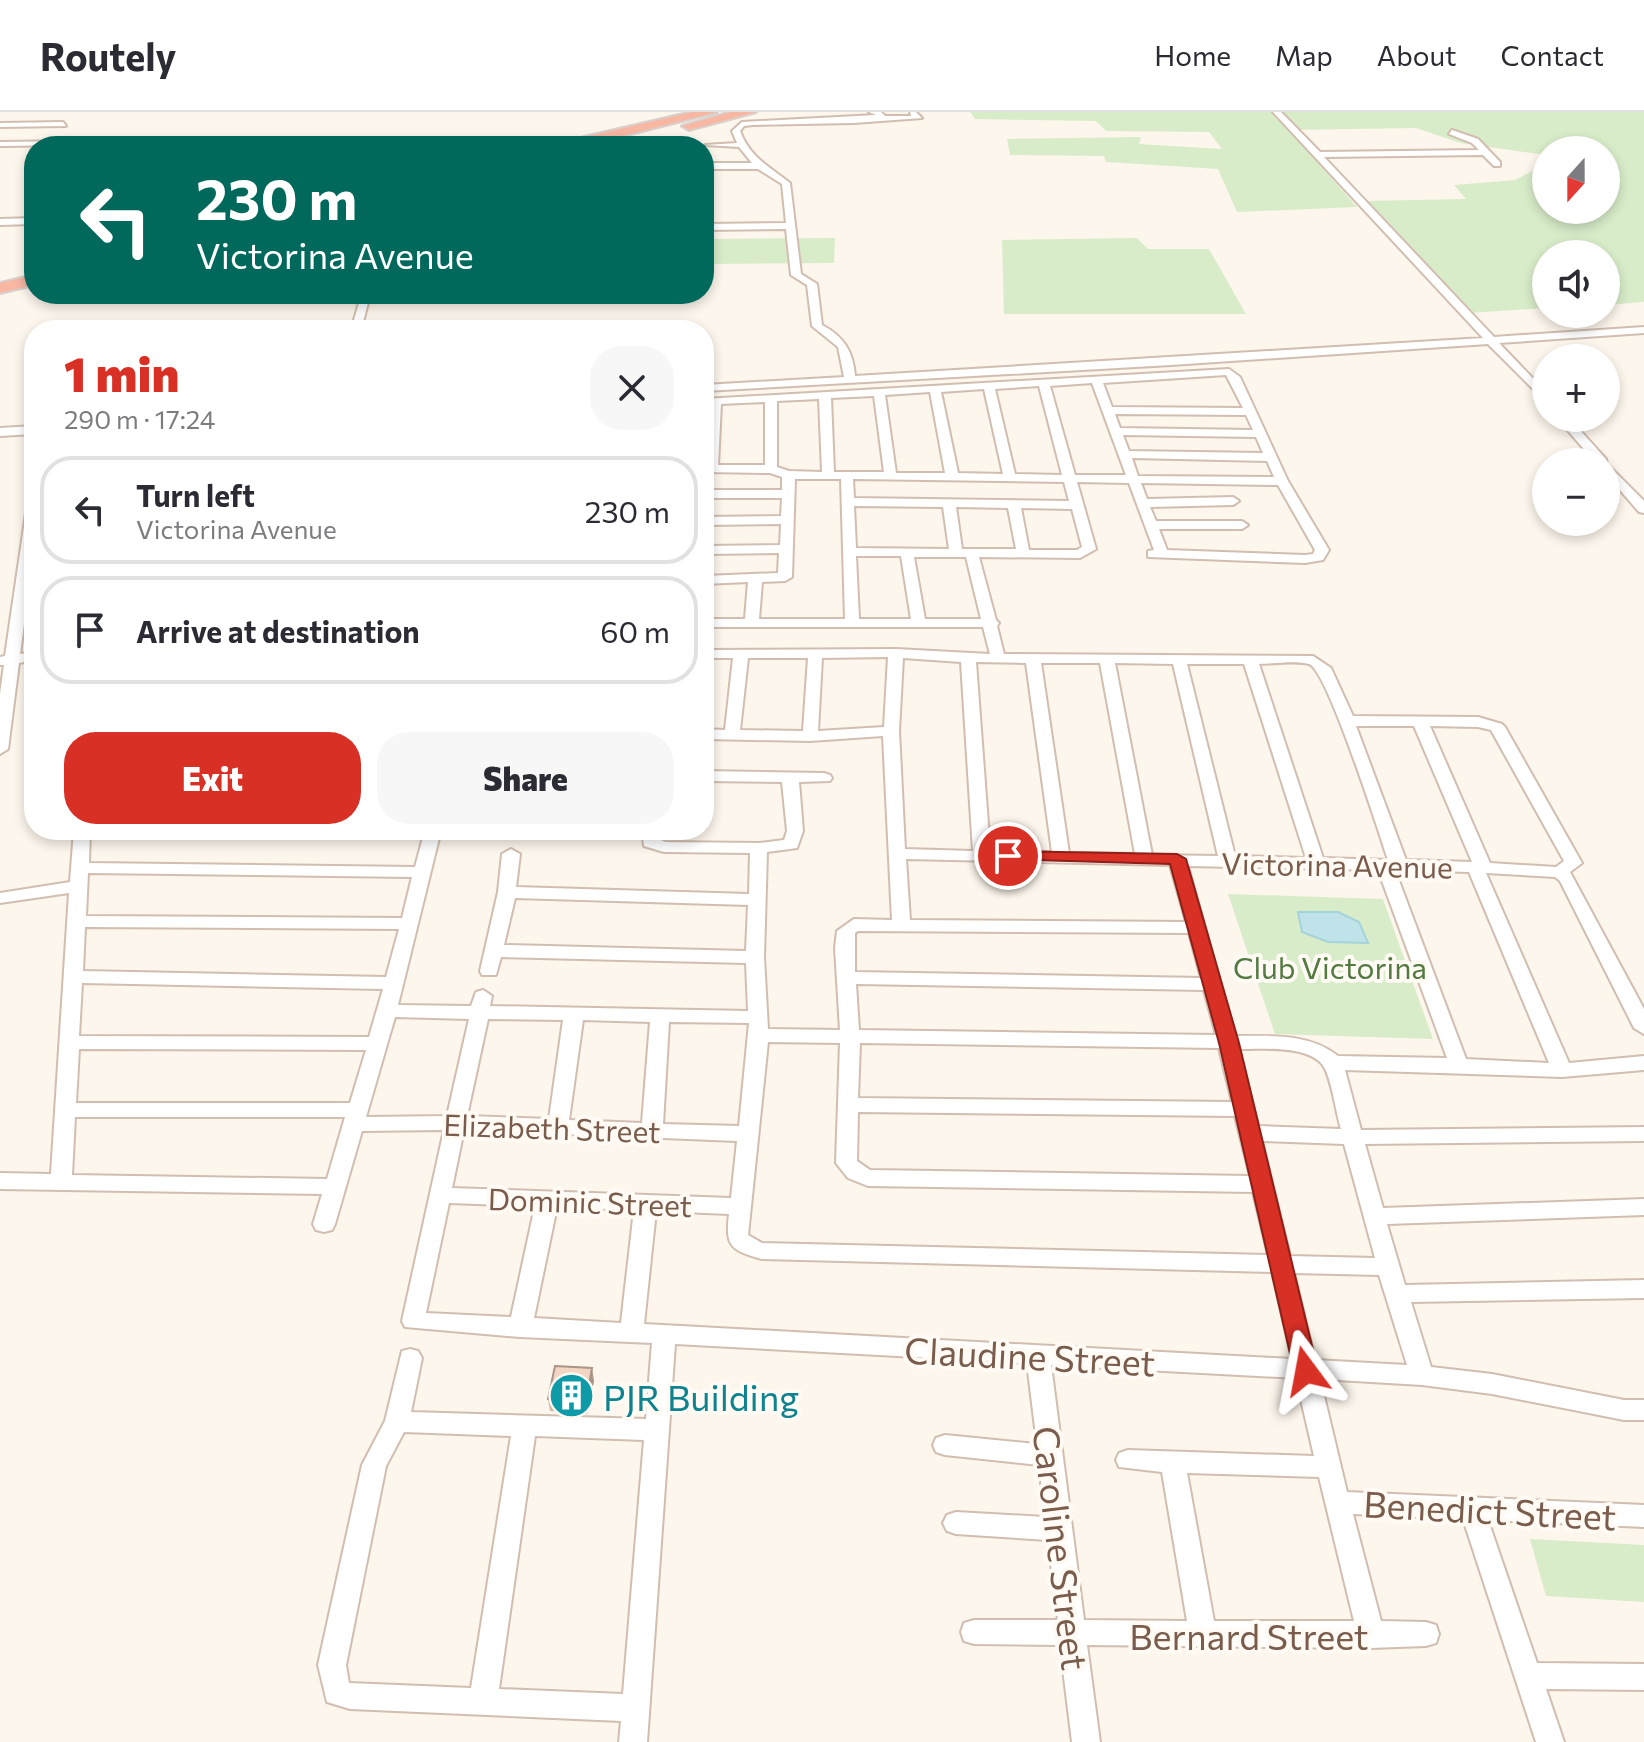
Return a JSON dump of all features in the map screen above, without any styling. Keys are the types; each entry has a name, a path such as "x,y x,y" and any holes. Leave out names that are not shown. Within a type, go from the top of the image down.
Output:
{"highway":[{"path":"607,136 710,112"},
{"path":"647,136 749,112"},
{"path":"0,276 24,270"},
{"path":"0,288 24,282"}],"street":[{"path":"765,123 817,112"},
{"path":"1277,112 1532,384"},
{"path":"850,380 845,347 840,339 817,326 812,284 796,275 786,183 759,166 741,145 736,131 740,126 765,123 875,115 918,118 913,113"},
{"path":"0,125 63,124"},
{"path":"0,133 85,132"},
{"path":"1452,132 1475,141 1497,164"},
{"path":"0,144 24,144"},
{"path":"714,145 741,145"},
{"path":"1318,155 1487,152"},
{"path":"714,155 749,155"},
{"path":"714,166 759,166"},
{"path":"0,222 24,221"},
{"path":"714,227 791,226"},
{"path":"714,387 1644,330"},
{"path":"950,363 987,362 1010,478"},
{"path":"714,402 935,388 991,372 1043,382 1229,372 1282,481 1322,550 1318,557 1305,559 1249,541 1150,525"},
{"path":"1096,379 1150,525 1157,554 1249,541"},
{"path":"849,552 1080,554 1089,549 1043,382"},
{"path":"935,388 952,476"},
{"path":"879,391 890,475"},
{"path":"825,395 828,475"},
{"path":"771,398 771,469"},
{"path":"1107,410 1250,412"},
{"path":"0,432 24,431"},
{"path":"1114,431 1259,434"},
{"path":"1575,432 1590,448"},
{"path":"1123,454 1270,457"},
{"path":"714,468 771,469 788,475 1282,481"},
{"path":"847,474 852,624"},
{"path":"714,580 785,577 788,475"},
{"path":"1225,481 1249,541"},
{"path":"1620,482 1644,509"},
{"path":"714,494 787,494"},
{"path":"1142,503 1233,501"},
{"path":"848,502 1075,505"},
{"path":"949,503 956,553"},
{"path":"1014,504 1023,554"},
{"path":"714,521 787,520"},
{"path":"714,550 785,549"},
{"path":"907,553 919,624"},
{"path":"972,554 992,623 998,657"},
{"path":"0,749 5,660 24,555"},
{"path":"752,623 755,580"},
{"path":"714,623 992,623"},
{"path":"896,653 891,731 901,923"},
{"path":"714,654 896,653 968,658 1313,660 1321,663 1347,721 1459,1065"},
{"path":"732,734 741,654"},
{"path":"810,736 815,655"},
{"path":"968,658 982,855"},
{"path":"1033,658 1061,857"},
{"path":"1107,659 1144,859"},
{"path":"1179,660 1228,861"},
{"path":"1250,660 1316,864"},
{"path":"1347,721 1478,722 1497,727 1573,863 1559,872 1567,878 1644,1028"},
{"path":"1420,721 1562,1070"},
{"path":"714,734 810,736 891,731"},
{"path":"714,777 824,778"},
{"path":"712,840 759,848 791,844 794,839 790,778"},
{"path":"61,1183 82,840"},
{"path":"324,1224 387,1011 431,840"},
{"path":"650,840 655,844 685,840"},
{"path":"759,848 755,957 758,1026 737,1237 746,1246 762,1251 1388,1267"},
{"path":"489,971 507,892 511,854"},
{"name":"Victorina Avenue","path":"897,854 1479,867 1559,872"},
{"path":"1177,859 1252,1133 1336,1502 1371,1636"},
{"path":"0,898 80,877 423,872"},
{"path":"507,892 758,900"},
{"path":"79,921 410,924"},
{"path":"1197,928 901,923 854,925 846,931 850,1039 846,1163 855,1173 868,1178 1264,1184"},
{"path":"495,951 755,957"},
{"path":"75,977 394,983"},
{"path":"846,978 1211,984"},
{"path":"387,1011 481,1004 574,1013 660,1016 850,1039 1229,1043 1299,1045 1317,1050 1333,1063 1388,1267 1422,1375"},
{"path":"442,1195 481,1004"},
{"path":"558,1126 574,1013"},
{"path":"652,1129 660,1016"},
{"path":"71,1042 377,1044"},
{"path":"1333,1063 1562,1070 1644,1063"},
{"path":"850,1105 1244,1109"},
{"name":"Elizabeth Street","path":"65,1110 356,1117 749,1134"},
{"path":"1252,1133 1353,1137 1644,1134"},
{"path":"0,1181 337,1187"},
{"name":"Dominic Street","path":"442,1195 739,1206"},
{"name":"Claudine Street","path":"442,1195 413,1321 1422,1375 1492,1384 1624,1410 1644,1410"},
{"path":"520,1328 548,1197"},
{"path":"631,1333 646,1203"},
{"path":"1376,1216 1644,1207"},
{"path":"1398,1294 1644,1289"},
{"path":"633,1742 664,1336"},
{"name":"Caroline Street","path":"1038,1355 1057,1529 1086,1742"},
{"path":"410,1358 397,1422 374,1465 332,1665 337,1693 636,1708"},
{"path":"397,1422 659,1430"},
{"path":"483,1701 525,1424"},
{"path":"945,1445 1049,1456"},
{"path":"1128,1460 1328,1467"},
{"path":"1173,1463 1203,1635"},
{"name":"Benedict Street","path":"1336,1502 1644,1516"},
{"path":"1471,1506 1550,1742"},
{"path":"956,1523 1057,1529"},
{"name":"Bernard Street","path":"974,1632 1426,1634"},
{"path":"1526,1676 1644,1677"}],"green space":[{"path":"970,112 1644,112 1644,302 1620,304 1620,240 1532,240 1532,309 1469,313 1364,201 1466,199 1454,185 1515,180 1532,171 1532,224 1620,224 1620,136 1532,136 1532,153 1460,143 1416,128 1289,130 1357,207 1237,212 1218,169 1106,162 1104,156 1010,155 1007,139 1141,137 1139,144 1222,149 1209,132 1106,131 1096,121 975,119"},
{"path":"835,238 834,263 714,264 714,239"},
{"path":"1137,238 1148,249 1209,249 1246,314 1004,314 1002,240"},
{"name":"Club Victorina","path":"1228,894 1383,899 1433,1039 1275,1034"},
{"path":"1530,1539 1644,1545 1644,1602 1546,1596"}],"water":[{"path":"1298,912 1338,912 1359,922 1368,943 1328,942 1302,932"}],"building":[{"path":"555,1366 592,1368 586,1401 548,1399"}],"place":[{"name":"PJR Building","path":"572,1396"}],"route":[{"path":"1008,856 1177,859 1252,1133 1306,1371"}]}
